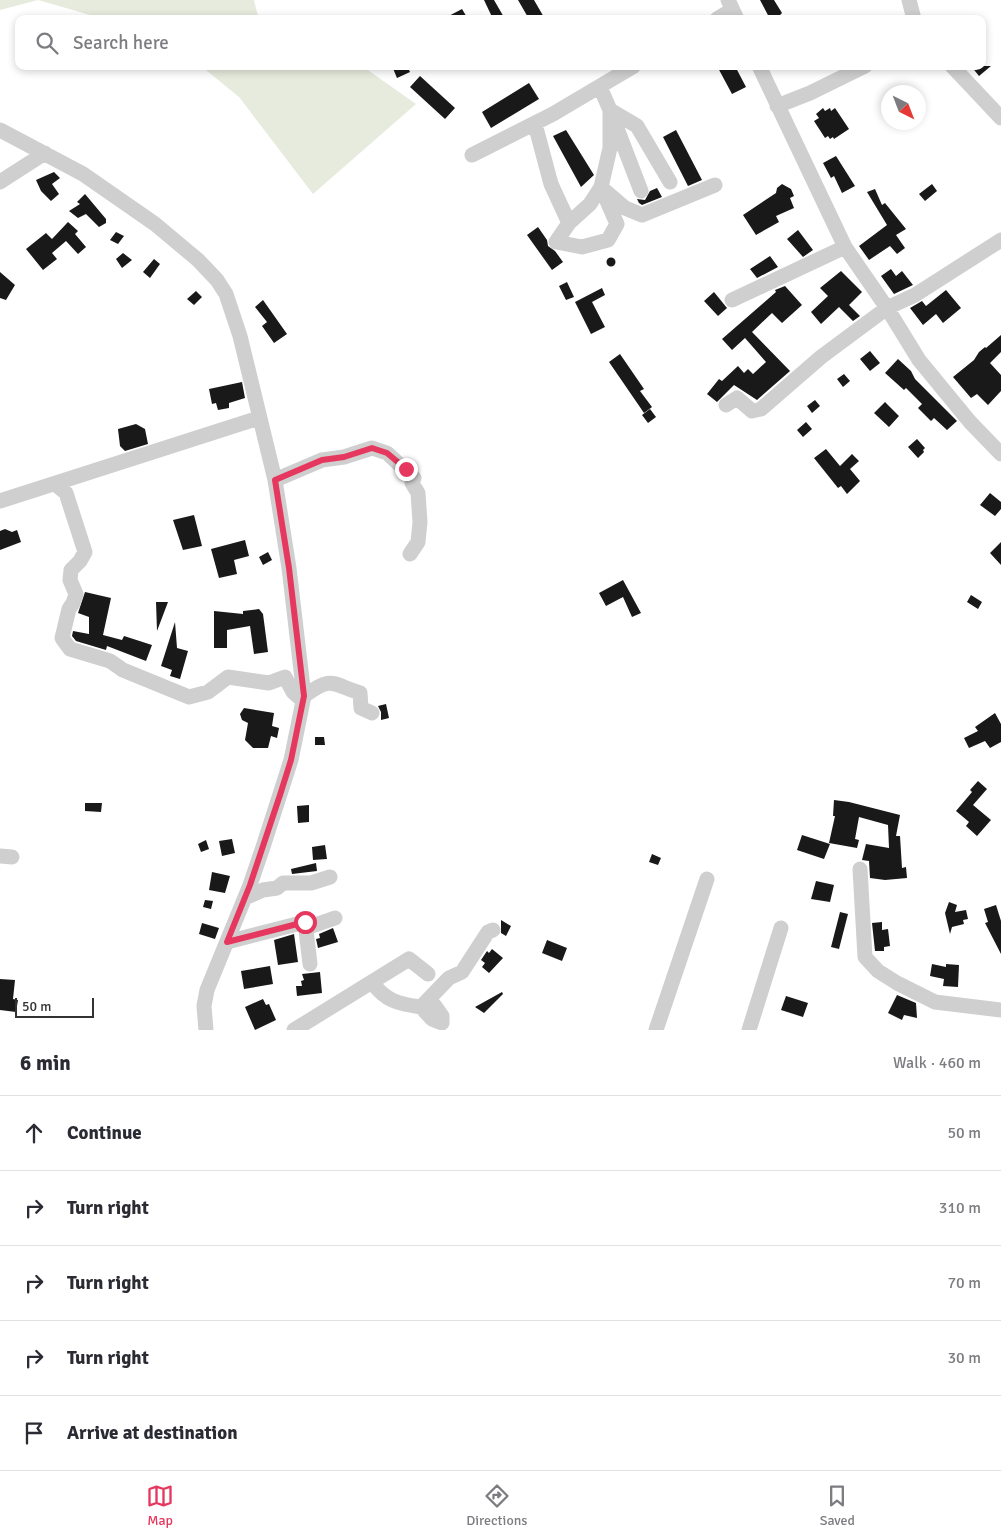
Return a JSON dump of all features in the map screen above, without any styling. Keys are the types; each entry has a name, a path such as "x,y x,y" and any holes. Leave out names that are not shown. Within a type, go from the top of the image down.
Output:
{"street":[{"path":"909,0 913,15"},
{"path":"472,155 535,124 628,70"},
{"path":"761,70 845,247 887,308 919,360 970,422 1001,454"},
{"path":"777,106 810,93 857,70"},
{"path":"956,70 1001,118"},
{"path":"600,87 642,191"},
{"path":"610,110 637,126 670,182"},
{"path":"601,187 617,224 608,240 582,247 556,242 569,222 590,204 601,187 610,148 610,110"},
{"path":"535,124 551,184 569,222"},
{"path":"0,130 83,174 155,224 198,260 217,280 226,294 232,310 275,480 285,540 302,674 303,698 291,760 245,898 207,990 204,1006 206,1030"},
{"path":"0,182 45,153"},
{"path":"601,187 625,208 642,215 715,185"},
{"path":"726,405 737,398 752,411 761,409 821,357 887,308 924,290 1001,240"},
{"path":"732,300 845,247"},
{"path":"0,501 259,418"},
{"path":"275,480 322,460 344,457 364,449 372,448 387,453 414,478 412,483 418,493 418,542 410,554"},
{"path":"56,484 66,493 85,552 80,561 71,570 70,580 76,594 68,609 62,638 70,649 110,661 123,670 189,696 208,692 228,677 269,683 285,677 302,674"},
{"path":"285,677 293,692 303,698"},
{"path":"303,698 318,686 327,682 339,683 360,693 361,708 372,713"},
{"path":"860,870 865,957 878,971 935,1002 1001,1010"},
{"path":"245,898 263,890 277,888 283,883 311,883 330,877"},
{"path":"656,1030 707,879"},
{"path":"227,942 305,922 312,926 335,918"},
{"path":"305,922 310,964"},
{"path":"750,1030 781,928"},
{"path":"372,982 380,993 390,1000 428,1007 449,978 462,972 488,932 493,930"},
{"path":"294,1030 409,959 428,974"}],"shaded area":[{"path":"0,0 38,0 0,10"},
{"path":"38,0 254,0 258,15 90,15"},
{"path":"206,70 368,70 416,104 313,194 239,97"}],"building":[{"path":"484,0 494,0 503,15 491,15"},
{"path":"518,0 534,0 543,15 527,15"},
{"path":"760,0 774,0 782,13 780,15 768,15"},
{"path":"462,9 466,15 451,15"},
{"path":"986,66 991,66 979,76 974,70 986,70"},
{"path":"394,70 409,70 410,72 397,78"},
{"path":"719,70 737,70 746,87 732,94"},
{"path":"420,76 455,108 445,119 410,87"},
{"path":"529,83 539,99 491,128 482,112"},
{"path":"823,108 825,111 830,108 831,111 835,108 849,129 834,139 833,137 830,139 828,136 825,138 814,121 819,118 816,114"},
{"path":"566,130 594,175 581,187 553,136"},
{"path":"676,130 702,180 688,186 663,137"},
{"path":"836,156 855,186 842,193 834,176 831,178 823,163"},
{"path":"54,172 60,178 52,184 59,194 51,201 41,191 36,180"},
{"path":"782,184 791,189 794,196 790,198 794,208 776,216 779,222 756,235 743,215 776,193 777,188"},
{"path":"932,184 937,191 925,201 919,194"},
{"path":"657,188 662,197 642,205 639,203 637,199 645,200 650,191"},
{"path":"875,189 882,205 885,203 906,229 896,235 905,248 897,254 890,246 869,260 859,246 887,225 867,192"},
{"path":"85,194 106,219 106,223 99,227 86,214 78,218 69,211 80,204 77,202"},
{"path":"68,222 78,231 75,234 86,247 78,254 66,241 52,253 57,259 43,270 26,249 46,233 52,239"},
{"path":"538,227 547,240 548,246 555,251 563,262 552,270 527,235"},
{"path":"798,230 813,250 803,257 787,239"},
{"path":"116,232 124,236 118,244 110,240"},
{"path":"123,253 132,260 122,268 116,259"},
{"path":"770,256 778,267 757,278 750,269"},
{"path":"611,258 615,262 611,266 607,262"},
{"path":"154,259 160,264 150,278 143,272"},
{"path":"891,269 896,276 902,271 913,285 894,294 881,276"},
{"path":"841,271 862,292 849,305 860,316 853,321 839,307 821,324 811,312 828,296 820,288"},
{"path":"0,272 15,285 6,300 0,298"},
{"path":"567,282 574,297 566,300 559,286"},
{"path":"785,286 802,305 782,323 772,313 752,332 790,371 757,400 734,385 717,402 707,394 719,379 722,381 738,366 744,373 748,369 753,374 766,362 745,338 732,350 722,339 776,292 775,290"},
{"path":"602,288 605,295 592,302 605,327 591,334 575,302"},
{"path":"946,290 961,308 943,323 936,314 923,325 910,308 922,301 926,306"},
{"path":"196,291 202,297 194,305 187,299"},
{"path":"714,292 727,308 718,316 704,301"},
{"path":"263,300 287,334 274,343 262,326 267,322 255,307"},
{"path":"1001,335 1001,352 990,363 1001,375 1001,391 988,405 977,394 971,398 953,377 974,360 979,352"},
{"path":"870,351 880,363 870,371 860,359"},
{"path":"620,354 644,389 640,391 652,407 644,413 609,362"},
{"path":"898,359 957,421 947,430 934,418 931,421 918,408 922,404 906,388 904,390 885,373"},
{"path":"844,374 850,381 843,387 837,379"},
{"path":"242,382 245,398 229,403 229,408 218,410 216,403 212,404 209,389"},
{"path":"815,400 820,406 812,413 807,406"},
{"path":"885,402 899,416 889,427 874,413"},
{"path":"650,409 656,417 648,423 642,415"},
{"path":"806,422 812,429 803,437 797,430"},
{"path":"136,424 145,429 148,444 125,451 120,446 118,429"},
{"path":"917,439 925,448 918,458 908,447"},
{"path":"826,449 840,466 852,454 859,461 850,469 860,481 847,494 841,486 838,488 814,458"},
{"path":"990,493 1001,502 1001,509 995,516 980,505"},
{"path":"194,515 202,546 183,550 173,520"},
{"path":"5,529 12,532 17,530 21,542 0,550 0,531"},
{"path":"245,540 249,556 234,560 237,574 219,578 211,549"},
{"path":"1001,542 1001,565 990,553"},
{"path":"268,552 272,560 263,565 259,557"},
{"path":"623,580 641,613 632,617 623,597 606,606 599,593"},
{"path":"85,592 111,598 103,635 122,640 124,636 152,645 146,661 107,646 106,650 76,641 72,636 73,631 89,634 89,617 78,613"},
{"path":"971,595 982,602 978,609 967,602"},
{"path":"156,602 168,602 157,631"},
{"path":"259,609 263,614 268,652 254,654 250,626 227,630 227,648 214,648 214,611 243,614 243,611"},
{"path":"175,622 177,648 188,651 180,679 170,676 172,670 161,666"},
{"path":"386,704 389,718 381,720 381,712 378,706"},
{"path":"244,708 274,713 272,726 279,728 277,738 271,736 268,748 253,748 245,740 248,723 242,720 240,714"},
{"path":"995,713 1001,724 1001,742 990,748 985,741 969,748 964,738 978,731 975,727"},
{"path":"315,737 324,737 325,745 315,745"},
{"path":"978,781 987,789 973,805 991,820 977,836 966,826 969,822 956,811 972,792 970,790"},
{"path":"834,800 900,815 896,836 900,836 902,868 906,867 907,878 885,880 870,878 869,861 862,860 866,844 889,848 888,825 859,817 855,839 859,840 857,848 829,843 835,816 833,816"},
{"path":"85,803 102,803 101,812 85,811"},
{"path":"309,805 309,822 298,823 297,806"},
{"path":"802,835 830,844 824,859 797,850"},
{"path":"232,839 235,853 222,856 219,841"},
{"path":"206,840 209,849 201,852 198,844"},
{"path":"325,845 327,859 313,860 312,847"},
{"path":"652,854 661,858 658,865 649,862"},
{"path":"316,863 317,871 292,874 291,869"},
{"path":"212,872 230,876 225,893 209,890"},
{"path":"816,881 834,885 830,902 811,899"},
{"path":"205,900 213,901 211,909 203,907"},
{"path":"949,902 957,905 955,912 966,910 968,919 963,920 964,924 952,927 950,934 945,913"},
{"path":"996,905 1001,921 1001,954 985,923 988,922 984,909"},
{"path":"840,912 848,914 839,949 831,947"},
{"path":"501,920 511,926 506,936 501,933"},
{"path":"882,922 882,930 888,929 890,946 884,947 884,951 875,951 872,923"},
{"path":"202,923 219,928 215,939 199,934"},
{"path":"333,928 338,942 318,948 316,939 320,938 319,934"},
{"path":"294,934 298,962 278,965 274,940"},
{"path":"547,940 567,948 562,961 542,953"},
{"path":"492,949 503,958 489,973 482,967 485,963 481,960 487,951 489,953"},
{"path":"932,964 946,967 946,964 959,965 958,987 943,986 944,979 930,976"},
{"path":"270,966 273,984 244,989 241,971"},
{"path":"320,972 322,993 297,996 296,986 302,986 301,981 304,980 302,974"},
{"path":"0,979 15,980 13,999 18,1000 16,1012 0,1010"},
{"path":"502,992 503,994 484,1013 475,1007"},
{"path":"897,995 916,1003 917,1018 904,1015 902,1020 888,1013"},
{"path":"786,996 808,1003 803,1017 781,1010"},
{"path":"263,999 266,1005 269,1004 276,1020 255,1030 245,1007"}],"route":[{"path":"305,922 227,942 250,885 291,760 304,696 289,568 275,480 322,460 344,457 354,452 372,448 387,453 406,469"}]}
